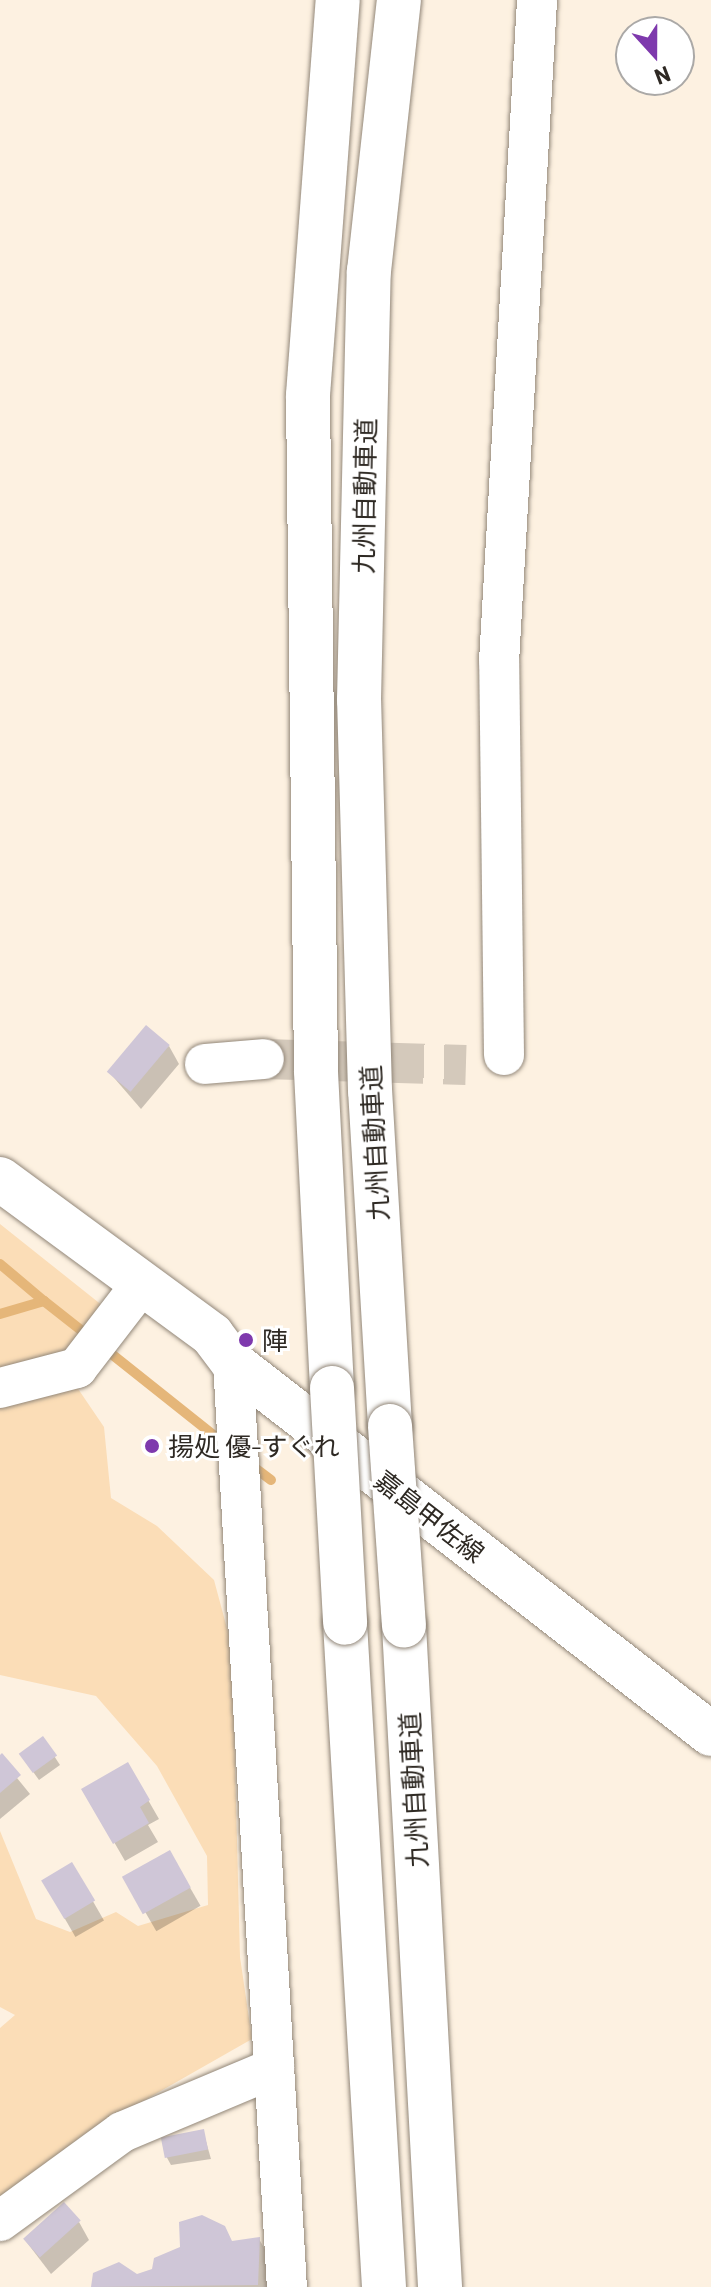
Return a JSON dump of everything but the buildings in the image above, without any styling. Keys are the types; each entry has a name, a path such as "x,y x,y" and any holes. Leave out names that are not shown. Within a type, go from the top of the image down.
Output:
{"main road":[{"name":"九州自動車道","path":"338,0 308,395 316,1070 384,2287"},
{"name":"九州自動車道","path":"399,0 369,271 359,700 370,1091 404,1626 440,2287"},
{"name":"嘉島甲佐線","path":"0,1179 132,1297 212,1335 233,1363 711,1734"}],"street":[{"path":"504,1055 500,647 537,0"},
{"path":"205,1064 264,1059"},
{"path":"0,1388 77,1368 132,1297"},
{"path":"233,1363 287,2287"},
{"path":"0,2221 122,2132 274,2068"}],"shaded area":[{"path":"0,1224 103,1306 70,1377 104,1427 111,1498 157,1526 214,1580 232,1647 240,1957 252,2039 80,2137 0,2209 0,2028 15,2015 0,2007 0,1831 36,1919 70,1932 116,1912 138,1926 208,1905 207,1856 157,1766 96,1696 0,1675"}],"waterway":[{"path":"0,1264 44,1301"},
{"path":"0,1314 44,1301 91,1338"},
{"path":"104,1348 226,1445"},
{"path":"251,1465 271,1480"}],"tunnel":[{"path":"264,1059 466,1065"}],"place":[{"name":"陣","path":"246,1340"},
{"name":"揚処 優-すぐれ","path":"152,1446"}]}
